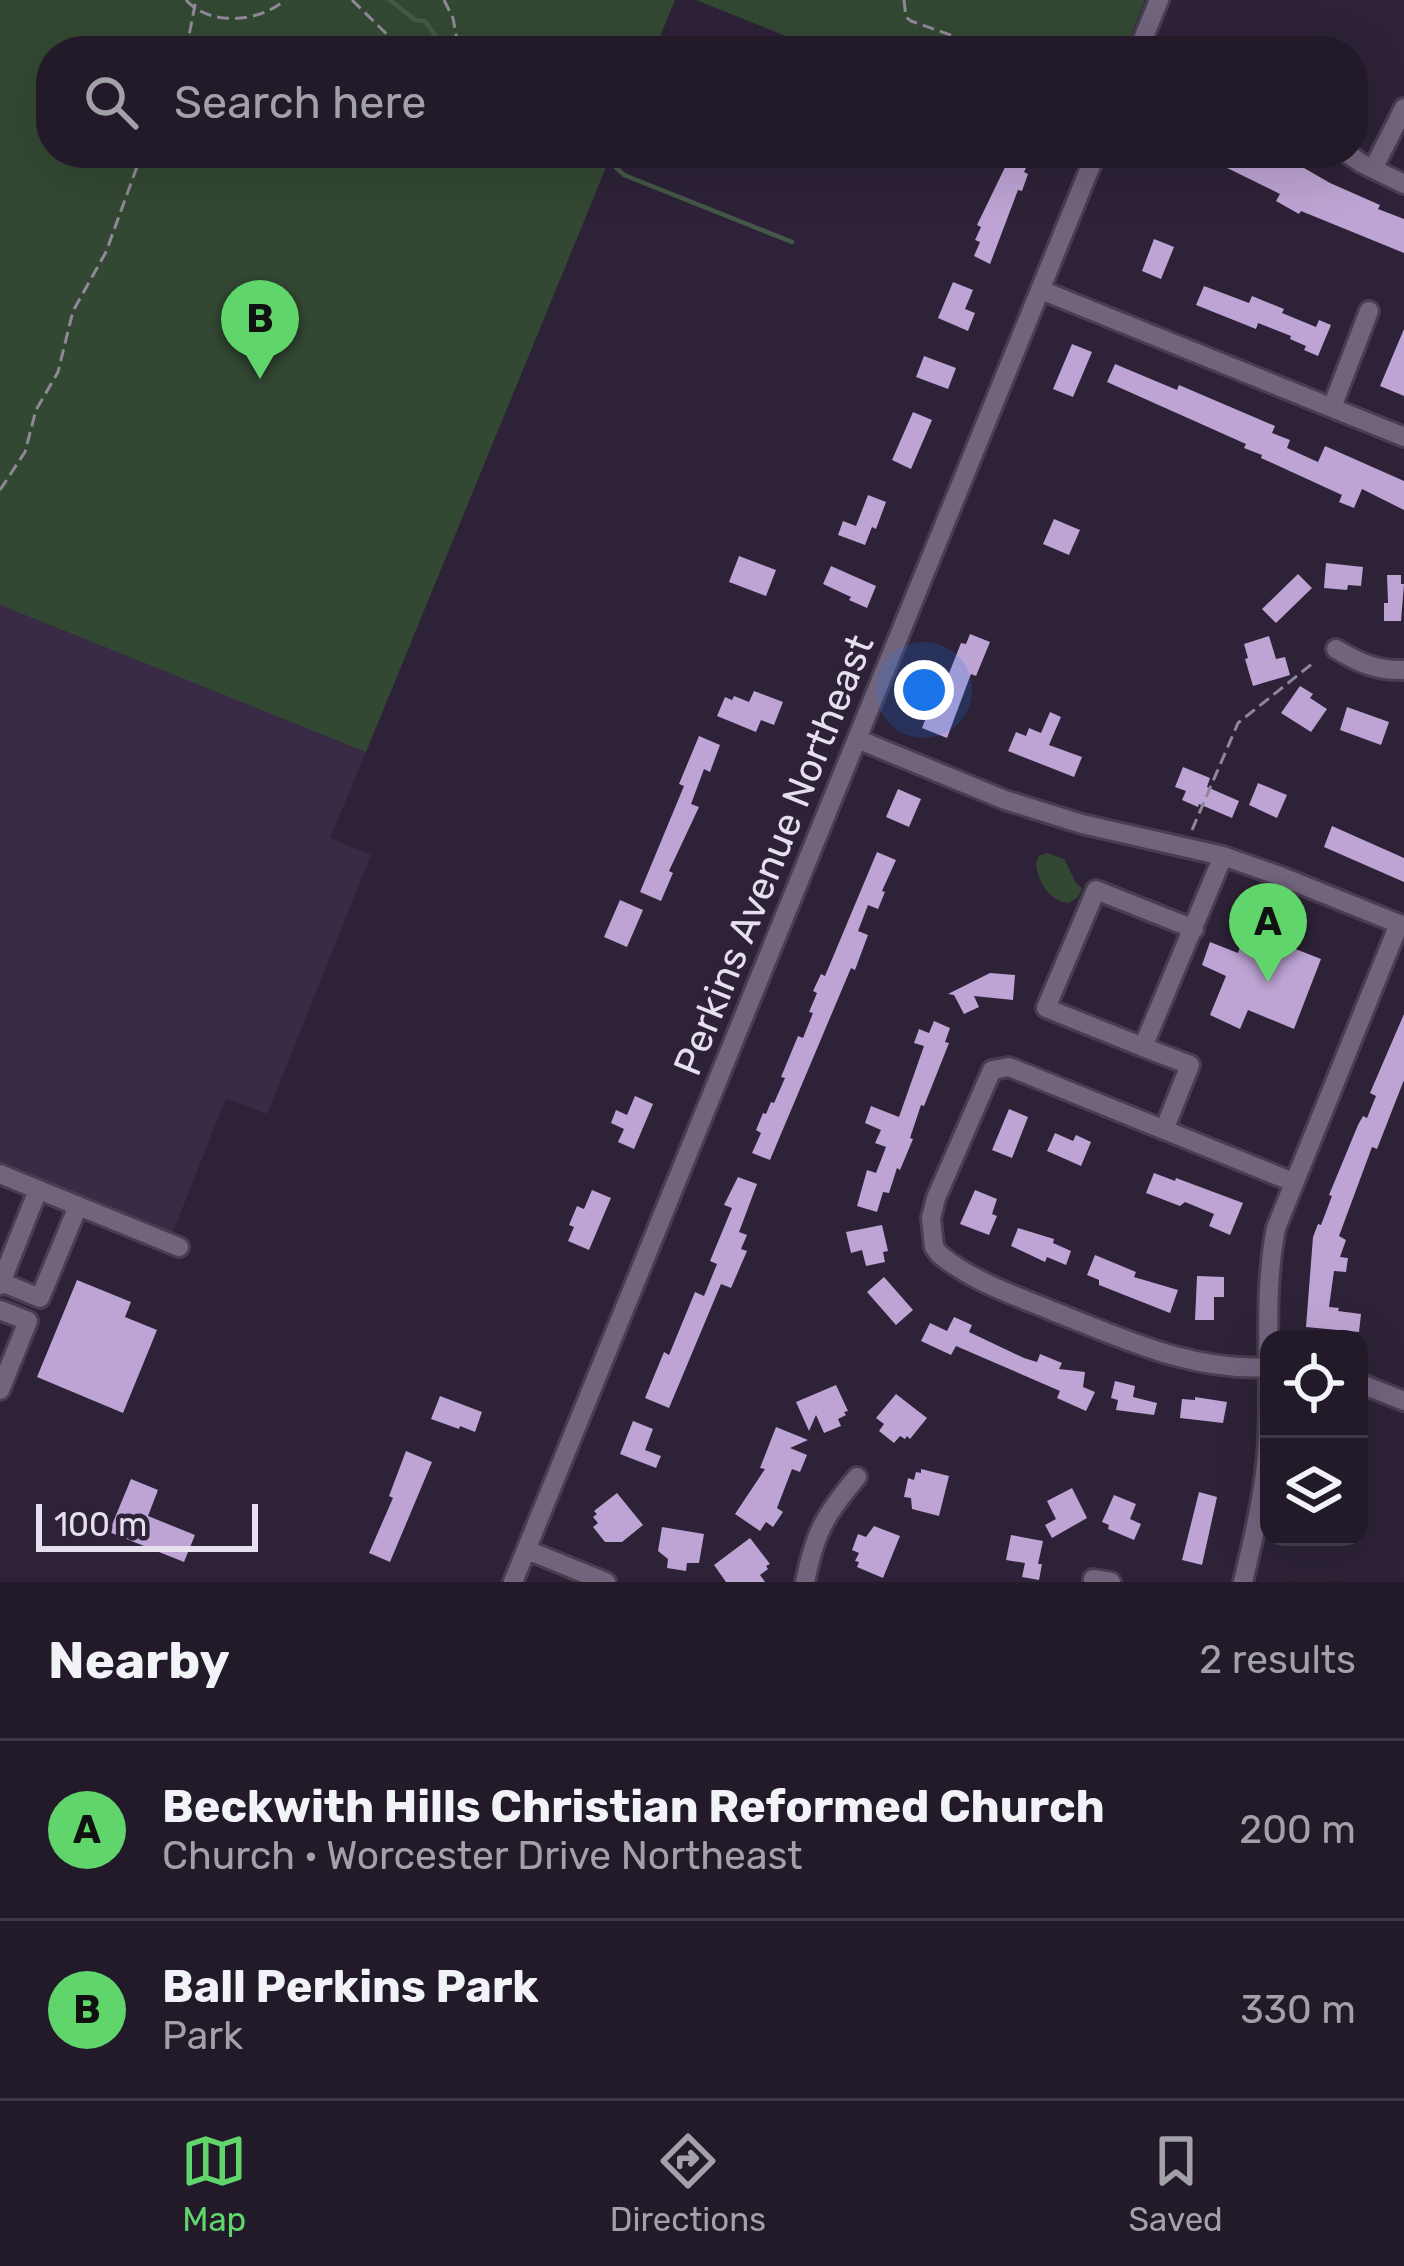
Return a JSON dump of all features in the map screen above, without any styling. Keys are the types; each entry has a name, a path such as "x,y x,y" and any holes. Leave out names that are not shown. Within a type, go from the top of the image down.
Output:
{"street":[{"path":"1146,36 1159,0"},
{"path":"1373,169 1404,108"},
{"path":"1368,166 1404,184"},
{"name":"Perkins Avenue Northeast","path":"514,1582 1090,168"},
{"path":"1041,290 1404,437"},
{"path":"1332,407 1370,311"},
{"path":"1336,649 1382,671 1404,670"},
{"path":"857,739 1005,800 1082,824 1223,856 1401,925 1276,1228 1270,1330"},
{"path":"1143,1047 1223,856"},
{"path":"1164,1130 1190,1065 1046,1008 1096,890 1194,929"},
{"path":"1260,1367 1197,1362 1133,1343 988,1285 963,1272 934,1247 930,1226 936,1198 992,1070 1009,1067 1293,1182"},
{"path":"0,1174 179,1247"},
{"path":"38,1190 0,1283 40,1298 77,1206"},
{"path":"0,1310 28,1321 0,1390"},
{"path":"1368,1387 1404,1401"},
{"path":"1243,1582 1262,1496 1267,1438"},
{"path":"805,1582 812,1546 824,1519 857,1478"},
{"path":"527,1550 606,1582"}],"path":[{"path":"186,0 194,9 224,19 272,11 285,0"},
{"path":"190,36 196,0"},
{"path":"352,0 389,36"},
{"path":"444,0 456,36"},
{"path":"904,0 911,21 953,36"},
{"path":"0,490 25,452 35,410 58,372 73,311 106,252 137,168"},
{"path":"1192,830 1238,723 1313,663"}],"shaded area":[{"path":"0,605 366,752 330,838 371,855 267,1114 226,1098 166,1250 0,1181"}],"green space":[{"path":"0,0 675,0 660,36 36,36 36,168 606,168 366,752 0,605"},
{"path":"696,0 1145,0 1131,36 786,36"},
{"path":"1046,853 1064,859 1082,888 1069,903 1050,894 1039,877 1036,863"}],"building":[{"path":"1005,168 1026,168 1022,191 1018,190 990,264 974,256 980,242 975,240 981,227 977,225"},
{"path":"1227,168 1304,168 1404,219 1404,253 1299,214 1276,201 1280,194"},
{"path":"1154,239 1174,247 1161,279 1142,271"},
{"path":"953,282 973,290 965,309 975,313 968,331 938,318"},
{"path":"1204,286 1249,303 1252,296 1316,327 1319,320 1331,325 1318,356 1291,336 1258,323 1256,329 1196,305"},
{"path":"1404,329 1404,396 1380,386"},
{"path":"1072,344 1092,352 1073,397 1053,389"},
{"path":"924,356 956,368 948,389 916,377"},
{"path":"1115,364 1275,426 1272,433 1290,440 1287,448 1318,462 1325,446 1404,481 1404,510 1362,489 1354,508 1339,502 1342,495 1261,458 1244,448 1246,444 1107,382"},
{"path":"913,412 932,420 911,469 892,460"},
{"path":"868,495 886,502 865,545 838,535 843,521 856,526"},
{"path":"1054,519 1080,530 1069,555 1043,544"},
{"path":"739,556 776,570 766,596 729,582"},
{"path":"1326,563 1363,567 1361,586 1324,588"},
{"path":"831,566 876,586 867,608 823,584"},
{"path":"1298,574 1312,588 1276,623 1262,609"},
{"path":"1387,575 1401,575 1404,584 1401,621 1384,621"},
{"path":"970,634 990,642 976,676 971,674 947,738 922,728 939,684 944,686 961,643 966,644"},
{"path":"1269,636 1276,659 1285,657 1290,675 1253,686 1244,644"},
{"path":"1300,686 1327,709 1311,732 1281,713"},
{"path":"754,691 783,702 774,725 761,720 756,732 717,716 725,697 749,702"},
{"path":"1347,707 1389,722 1381,745 1340,730"},
{"path":"1050,712 1061,717 1049,745 1082,757 1074,777 1008,751 1016,732 1026,736 1029,728 1041,733"},
{"path":"699,736 720,745 710,772 704,769 691,804 699,807 669,871 673,873 661,901 640,892 684,786 679,784"},
{"path":"1183,767 1210,778 1207,787 1239,801 1232,818 1182,800 1186,791 1175,787"},
{"path":"1258,783 1287,795 1277,818 1249,805"},
{"path":"898,789 921,799 909,827 886,817"},
{"path":"1332,826 1404,858 1404,882 1324,847"},
{"path":"877,852 896,860 885,892 878,909 868,905 858,931 868,935 855,970 851,968 770,1160 752,1153 761,1133 756,1130 763,1113 774,1103 798,1036 803,1038 813,1013 809,1012 817,993 813,991 821,974 825,976"},
{"path":"620,900 643,910 627,947 604,937"},
{"path":"1252,935 1321,959 1294,1029 1248,1010 1240,1029 1210,1015 1226,976 1202,965 1210,942 1238,953 1242,941 1248,944"},
{"path":"990,973 1015,975 1013,1000 974,996 979,1007 964,1014 954,995 948,994"},
{"path":"1404,1014 1404,1080 1377,1149 1372,1147 1339,1236 1346,1240 1340,1257 1348,1258 1346,1272 1334,1271 1329,1307 1361,1314 1359,1330 1306,1327 1313,1237 1358,1125 1363,1116 1367,1118 1376,1096 1370,1093"},
{"path":"934,1021 950,1028 945,1042 949,1043 921,1105 913,1139 877,1212 857,1206 867,1170 876,1173 886,1147 875,1143 881,1130 865,1123 871,1106 899,1117 924,1046 914,1043 919,1029 929,1033"},
{"path":"635,1096 653,1104 634,1149 618,1142 624,1129 611,1123 616,1110 627,1115"},
{"path":"1009,1109 1028,1117 1012,1158 992,1150"},
{"path":"1055,1133 1091,1142 1081,1166 1047,1151"},
{"path":"1154,1173 1243,1203 1230,1235 1209,1226 1214,1214 1146,1193"},
{"path":"738,1177 757,1184 739,1232 747,1235 741,1249 747,1251 731,1288 721,1284 669,1408 645,1398 695,1292 704,1296 717,1264 710,1261 732,1208 724,1205"},
{"path":"592,1190 611,1198 589,1250 568,1241 577,1206 584,1209"},
{"path":"975,1190 997,1199 992,1214 997,1216 989,1235 960,1224"},
{"path":"882,1225 888,1251 883,1252 885,1262 866,1266 862,1250 851,1253 846,1232"},
{"path":"1018,1228 1054,1239 1053,1243 1071,1251 1066,1265 1047,1257 1045,1262 1011,1246"},
{"path":"1095,1255 1136,1272 1134,1277 1178,1290 1170,1313 1099,1285 1099,1280 1087,1275"},
{"path":"1197,1276 1224,1277 1224,1297 1214,1297 1214,1320 1195,1320"},
{"path":"884,1277 913,1310 896,1325 867,1292"},
{"path":"77,1280 131,1302 125,1317 157,1330 123,1413 37,1377"},
{"path":"954,1317 972,1325 969,1332 1024,1358 1037,1362 1040,1354 1062,1363 1059,1369 1085,1372 1083,1387 1095,1392 1086,1411 1057,1398 1060,1391 956,1346 951,1355 921,1341 930,1323 947,1331"},
{"path":"1115,1381 1135,1386 1133,1397 1157,1403 1154,1415 1116,1410 1118,1400 1111,1398"},
{"path":"836,1385 848,1411 838,1419 841,1426 824,1433 816,1415 809,1431 796,1402"},
{"path":"896,1394 927,1418 910,1439 900,1436 894,1443 879,1431 884,1424 876,1418"},
{"path":"440,1396 482,1412 475,1432 431,1419"},
{"path":"1182,1399 1227,1402 1223,1423 1180,1418"},
{"path":"633,1421 653,1429 645,1450 661,1456 656,1468 620,1454"},
{"path":"776,1427 808,1440 790,1448 807,1455 800,1472 792,1469 777,1508 783,1512 773,1527 766,1522 760,1531 735,1514 765,1469 760,1468"},
{"path":"406,1451 432,1462 390,1562 369,1553 393,1498 389,1496"},
{"path":"921,1469 949,1476 939,1516 912,1509 911,1498 904,1497 908,1478 914,1480"},
{"path":"131,1479 158,1490 148,1516 195,1535 184,1562 109,1532"},
{"path":"1072,1488 1087,1518 1052,1538 1045,1525 1056,1519 1047,1501"},
{"path":"1199,1492 1217,1497 1202,1565 1182,1560"},
{"path":"617,1493 643,1525 622,1542 605,1542 593,1527 598,1523 594,1511"},
{"path":"1114,1495 1136,1504 1130,1519 1141,1524 1134,1540 1102,1522"},
{"path":"874,1526 900,1536 883,1578 857,1567 859,1553 852,1550 858,1534 866,1537"},
{"path":"662,1527 704,1534 699,1563 687,1563 686,1571 667,1568 668,1559 658,1551"},
{"path":"1011,1535 1043,1541 1039,1580 1022,1577 1025,1563 1006,1560"},
{"path":"750,1538 770,1564 760,1575 765,1582 726,1582 714,1565"}],"waterway":[{"path":"390,0 415,20 425,21 436,36"},
{"path":"617,168 792,242"}],"place":[{"name":"Ball Perkins Park","path":"260,379"},
{"name":"Beckwith Hills Christian Reformed Church","path":"1268,982"}]}
